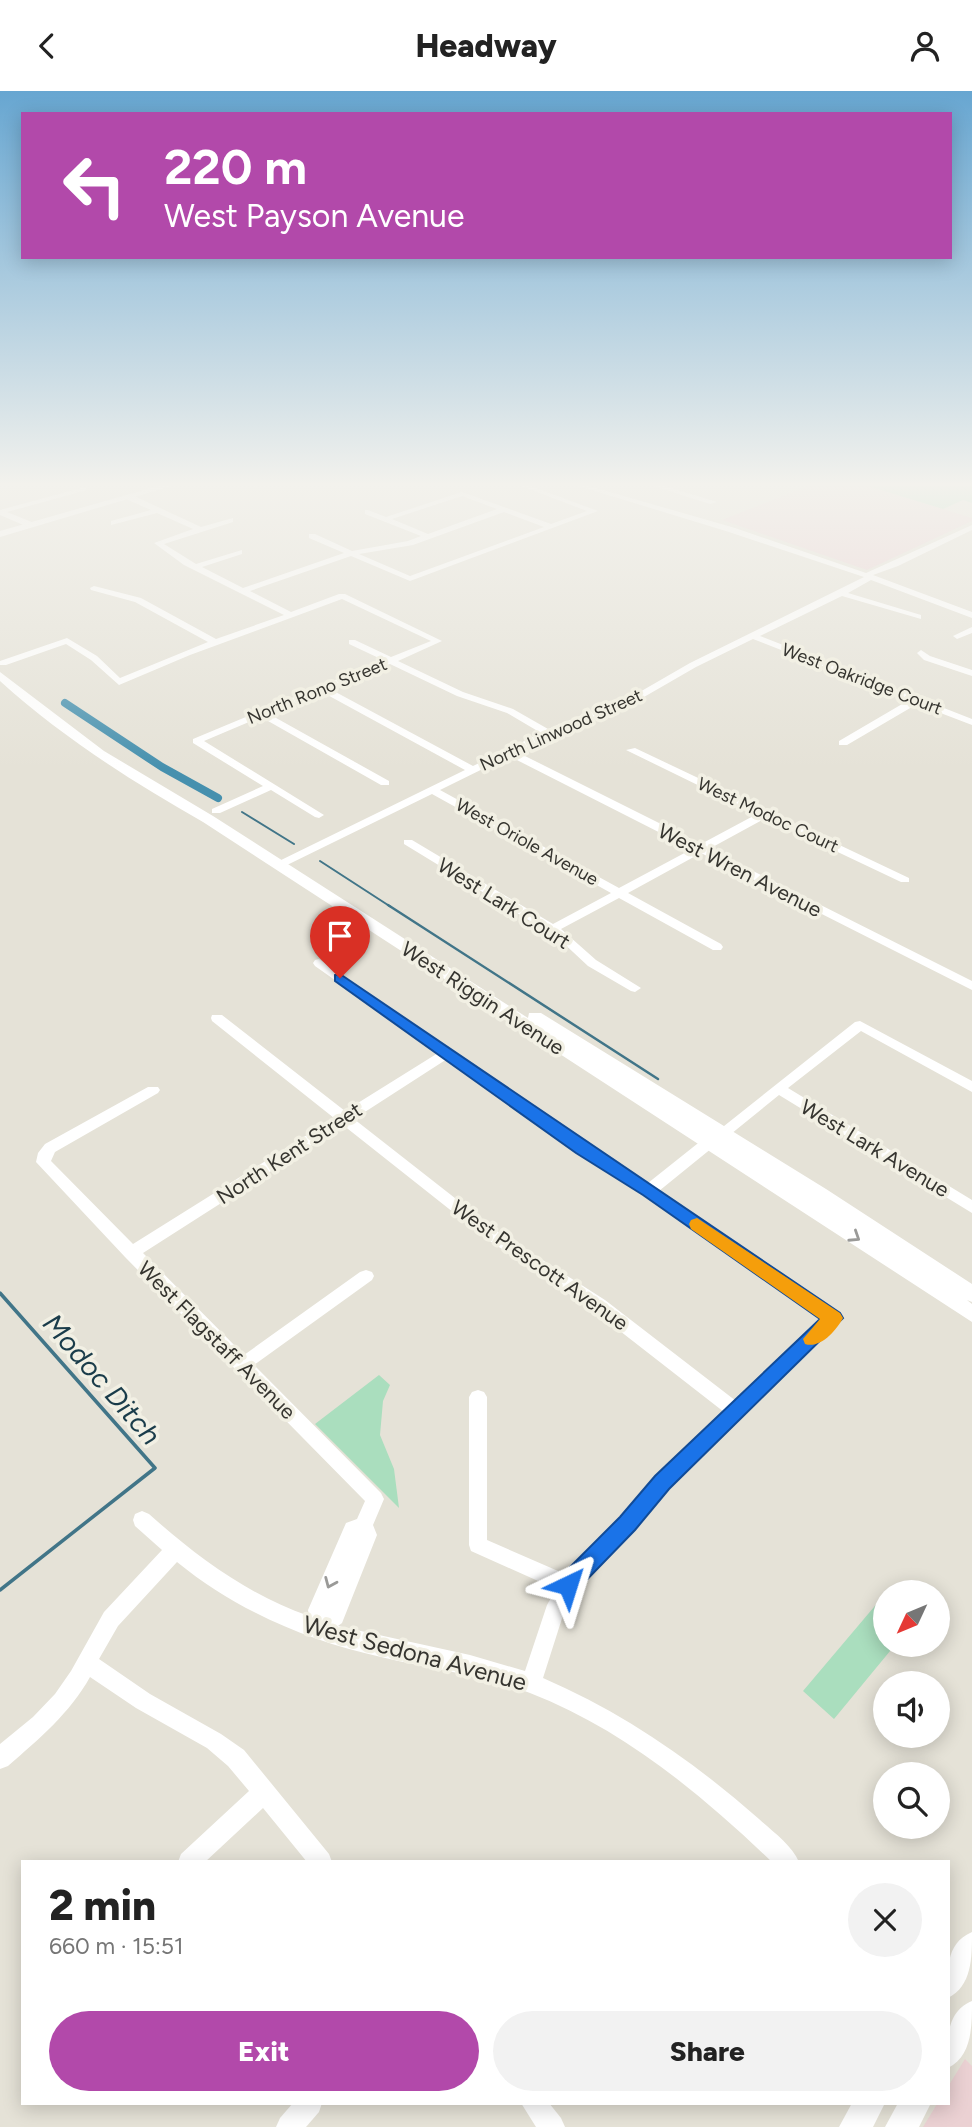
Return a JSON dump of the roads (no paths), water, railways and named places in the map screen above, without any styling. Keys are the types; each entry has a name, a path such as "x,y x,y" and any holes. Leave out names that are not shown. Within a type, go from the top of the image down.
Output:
{"main road":[{"name":"West Riggin Avenue","path":"1,666 27,692 40,697 79,728 149,774 216,811 285,862 601,1075 618,1080 699,1131 850,1215 972,1294"},
{"name":"West Riggin Avenue","path":"1,666 69,735 147,785 285,862 600,1060 782,1189 972,1314"},
{"path":"950,1980 972,1947"},
{"path":"855,2127 869,2105"},
{"path":"901,2127 915,2105"}],"street":[{"path":"219,579 291,615"},
{"path":"242,591 276,579"},
{"name":"North Linwood Street","path":"285,862 551,732 641,695 866,579"},
{"path":"875,579 972,615"},
{"path":"94,588 138,600 216,643"},
{"path":"841,593 918,617"},
{"name":"North Rono Street","path":"272,786 196,741 438,641 342,596 291,615"},
{"path":"1,666 67,641 92,656 120,682 291,615"},
{"path":"957,636 972,630"},
{"name":"West Oakridge Court","path":"753,636 972,722"},
{"path":"352,642 466,697 513,713 551,732"},
{"path":"921,653 927,658 972,673"},
{"path":"323,689 473,770"},
{"path":"843,743 916,700"},
{"path":"262,714 385,783"},
{"name":"West Modoc Court","path":"631,750 905,880"},
{"name":"West Wren Avenue","path":"509,752 972,986"},
{"path":"216,811 272,786 319,815"},
{"name":"West Oriole Avenue","path":"433,790 717,947"},
{"path":"558,932 616,903 621,894 698,849 710,847 760,812"},
{"name":"West Lark Court","path":"408,842 558,932 592,963 635,988"},
{"path":"319,963 582,1148 834,1318 662,1482 627,1524 568,1585 557,1605 531,1683"},
{"name":"West Prescott Avenue","path":"217,1018 492,1235 599,1305 736,1411"},
{"path":"649,1191 860,1025 972,1087"},
{"name":"North Kent Street","path":"131,1253 447,1053"},
{"name":"West Lark Avenue","path":"779,1089 972,1207"},
{"name":"West Flagstaff Avenue","path":"153,1090 50,1148 42,1158 46,1167 375,1499 364,1525 368,1535 335,1616 320,1631"},
{"path":"242,1365 366,1276"},
{"path":"478,1397 478,1545 568,1585"},
{"name":"West Sedona Avenue","path":"142,1520 175,1551 238,1594 320,1631 363,1643 469,1665 531,1683 603,1717 673,1761 737,1813 786,1860"},
{"path":"0,1758 51,1714 87,1663 111,1619 175,1551"},
{"path":"87,1663 143,1701 214,1741 244,1766 319,1860"},
{"path":"191,1860 265,1791"},
{"path":"289,2127 308,2105"},
{"path":"535,2105 552,2127"}],"waterway":[{"path":"65,703 162,767 218,798"},
{"path":"242,812 294,844"},
{"path":"320,861 391,907"},
{"path":"388,905 658,1079"},
{"name":"Modoc Ditch","path":"0,1293 155,1468 0,1590"}]}
